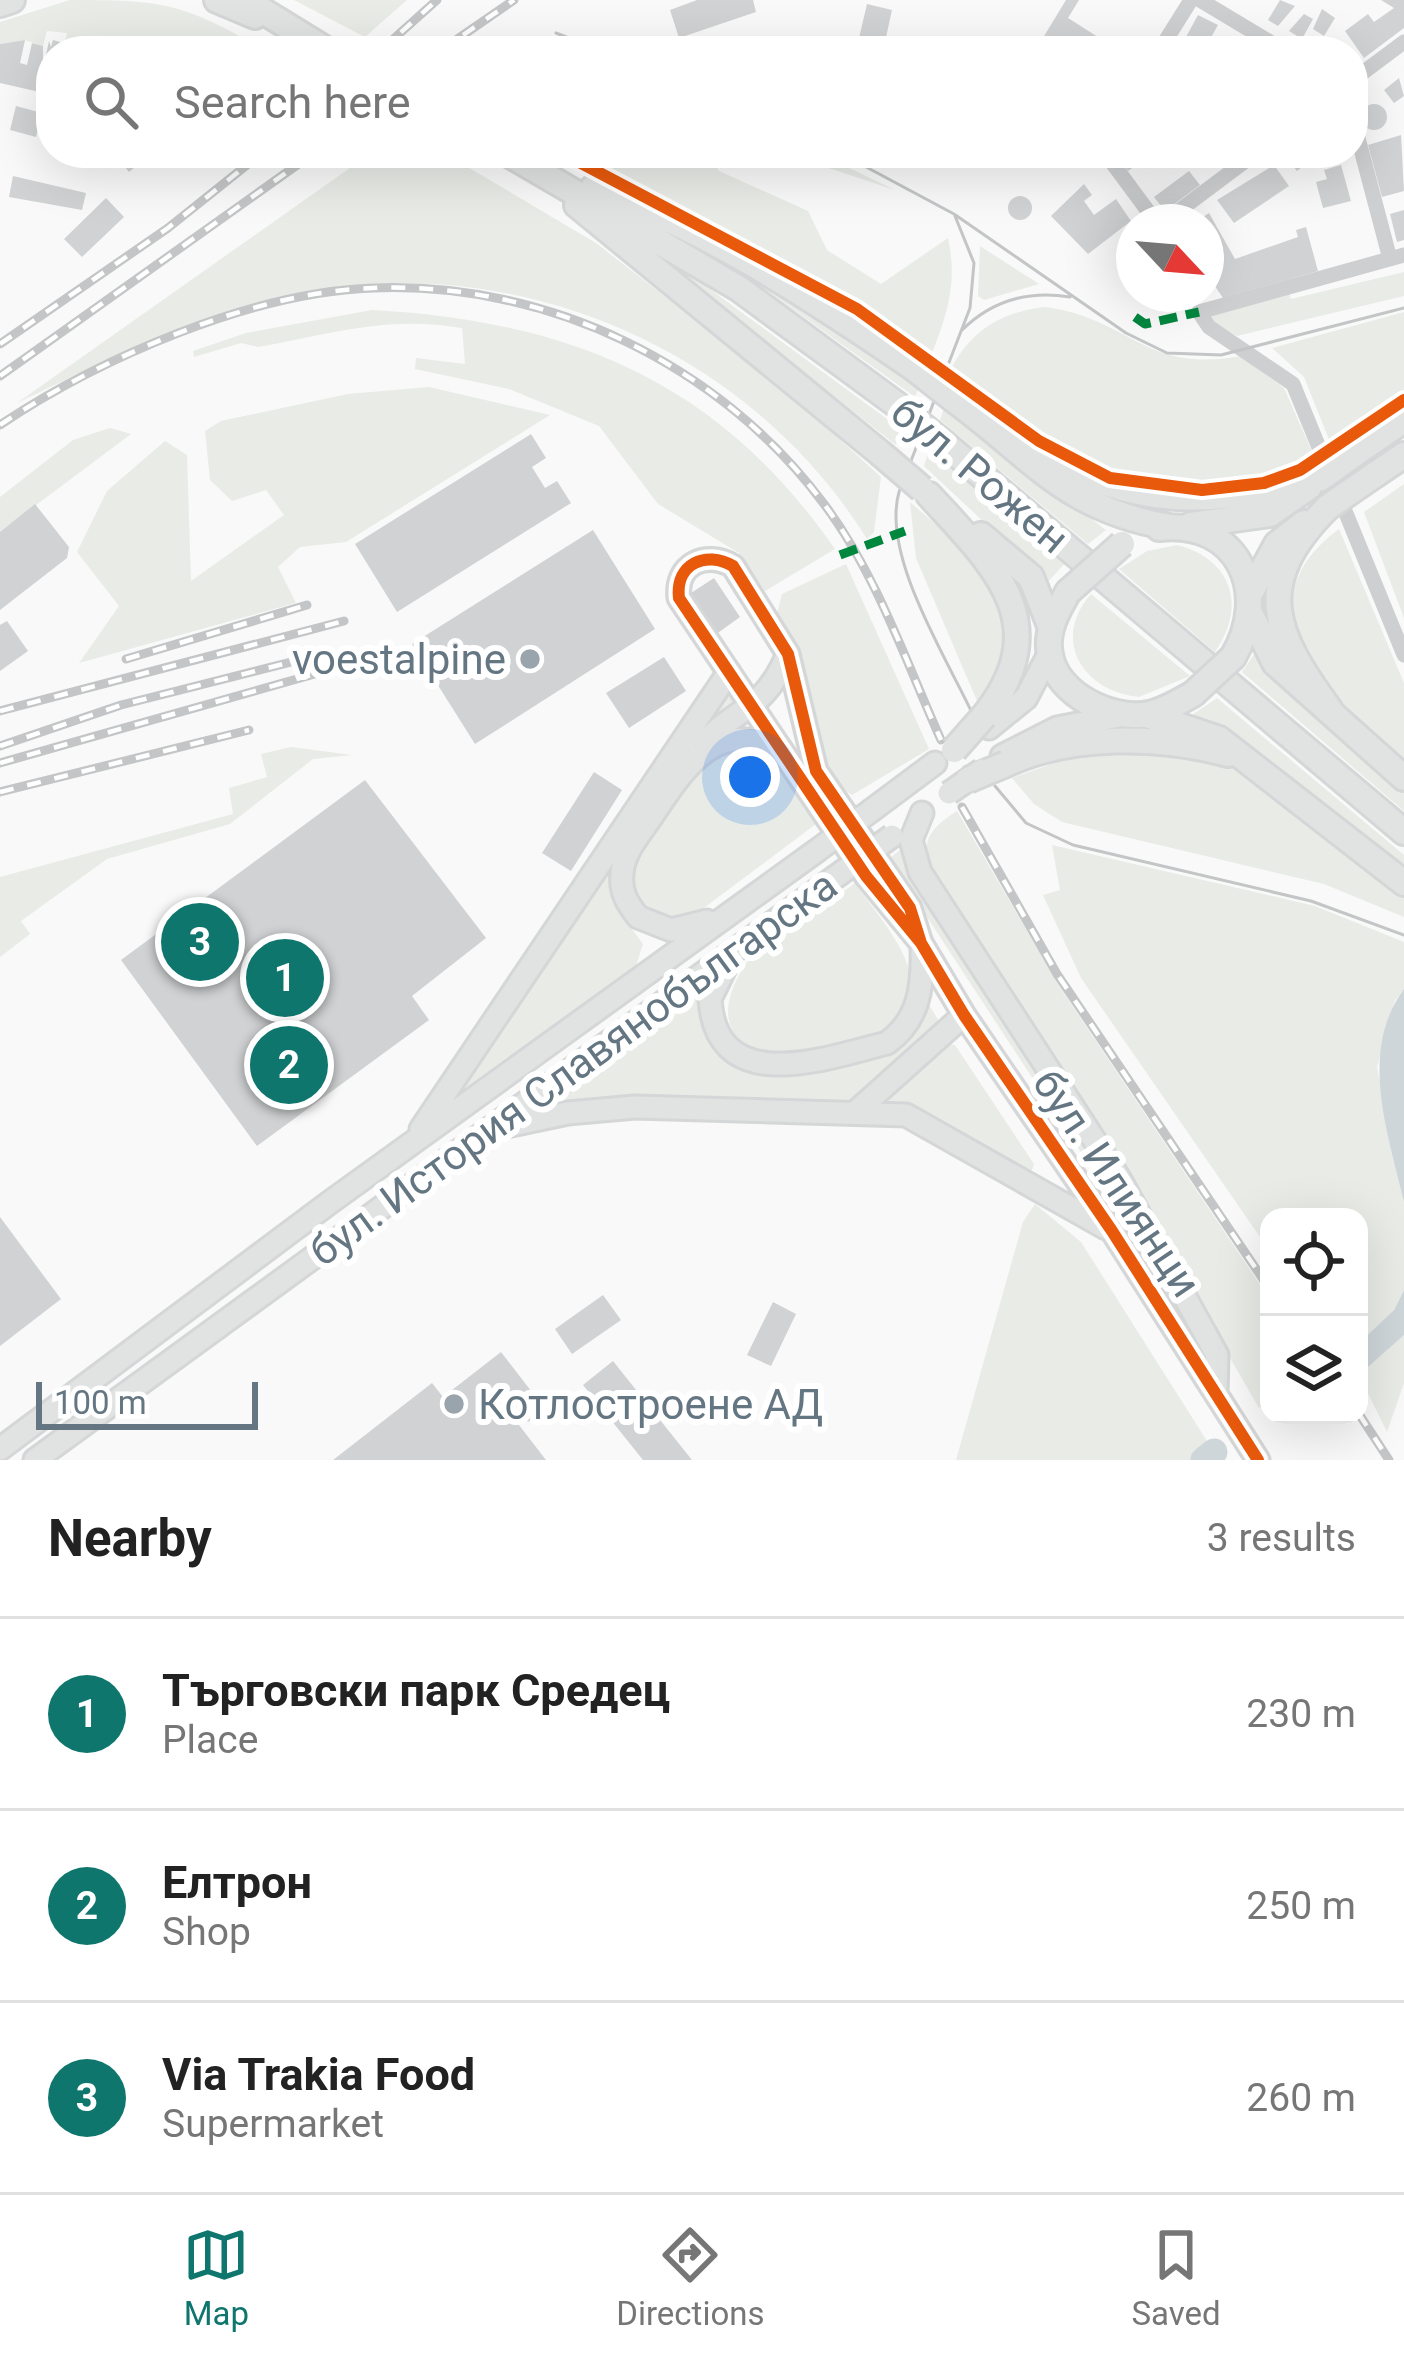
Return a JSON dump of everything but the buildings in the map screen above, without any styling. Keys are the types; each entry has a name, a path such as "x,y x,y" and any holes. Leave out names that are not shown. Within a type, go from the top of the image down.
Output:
{"main road":[{"path":"0,4 12,0"},
{"path":"217,0 301,36"},
{"path":"245,0 301,36"},
{"name":"бул. Рожен","path":"527,168 1025,570 1043,598 1050,641"},
{"name":"бул. Рожен","path":"532,168 738,288 896,404 1404,832"},
{"name":"бул. Рожен","path":"540,168 687,227 796,290 910,367 1083,503 1175,527"},
{"path":"945,756 986,722 1026,698 1068,592 1123,544 1175,527 1270,514 1404,420"},
{"path":"1002,436 1089,479 1160,496 1228,499 1321,478"},
{"path":"958,787 1057,728 1138,714 1192,694 1233,657 1276,544 1404,455"},
{"path":"926,492 999,573 1014,609 1015,661 986,722"},
{"path":"1328,507 1298,541 1277,606 1283,640 1330,710"},
{"path":"1175,527 1227,546 1242,562 1251,603 1275,663 1404,778"},
{"name":"бул. Илиянци","path":"921,944 898,922 679,598 682,575 700,560 718,558 734,566 788,654 816,771 910,908 921,944 964,1015 1112,1231 1258,1460"},
{"path":"1050,641 1076,694 1206,732 1404,883"},
{"path":"731,913 670,930 645,922 627,903 622,886 625,859 681,772 712,734 769,692 788,654"},
{"path":"410,1145 729,672"},
{"path":"681,772 696,755 728,742 760,744 789,760"},
{"path":"1004,760 1064,746 1124,742 1199,747 1248,763"},
{"name":"бул. История Славянобългарска","path":"0,1449 945,756"},
{"name":"бул. История Славянобългарска","path":"35,1460 958,787"},
{"path":"922,813 911,840 920,872 1119,1178 1217,1354 1216,1394"},
{"path":"741,947 714,986 714,1024 742,1057 794,1065 886,1042 897,1035 920,999 921,944"},
{"path":"859,1109 964,1015"},
{"path":"484,1130 568,1113 635,1107 859,1109 906,1114 1112,1231"}],"street":[{"path":"1169,36 1191,0"},
{"path":"1200,0 1260,36"},
{"path":"1368,69 1404,42"},
{"path":"1224,297 1397,257 1368,166"},
{"path":"1118,168 1146,204"},
{"path":"1185,204 1235,168"},
{"path":"1204,312 1210,327 1293,384 1404,655"}],"shaded area":[{"path":"70,0 129,1 193,14 238,36 66,36 47,31 46,36 36,36 36,44 25,40 0,44 0,22"},
{"path":"294,0 407,0 363,36"},
{"path":"350,168 469,168 596,243 783,388 881,477 874,532 867,539 813,467 750,406 677,357 598,320 515,295 428,284 339,286 251,304 161,336 17,403"},
{"path":"598,168 717,168 808,211 827,250 881,284 948,238 949,299 930,358 858,305"},
{"path":"828,168 849,168 895,190"},
{"path":"980,246 1039,284 984,300 978,296"},
{"path":"712,251 848,335 919,387 915,397"},
{"path":"1404,272 1404,296 1237,336 1209,320 1207,313 1224,312 1224,308 1288,290 1291,299"},
{"path":"688,273 902,430 896,445 684,279"},
{"path":"1045,307 1074,313 1181,357 1241,356 1284,388 1314,456 1268,480 1220,489 1172,486 1123,474 1076,454 950,371 977,334 1014,313"},
{"path":"372,310 512,328 575,346 635,371 690,403 742,443 790,491 835,549 765,591 739,553 658,504 599,426 509,389 415,369 416,358 465,364 462,328 384,325 258,347 241,343 194,357 193,351 246,333"},
{"path":"1404,312 1404,394 1330,442 1304,377 1272,348"},
{"path":"429,387 550,415 346,542 300,547 278,567 296,603 79,663 119,606 77,552 107,491 165,441 187,455 191,581 284,515 266,490 232,501 210,480 205,431 221,421 348,394"},
{"path":"944,408 1106,530 1088,544 940,420"},
{"path":"110,428 131,434 0,532 0,497 73,440"},
{"path":"929,451 1065,563 1048,582 924,466"},
{"path":"1404,484 1404,618 1364,512"},
{"path":"910,502 985,573 1008,617 1011,642 1005,668 980,708 916,558"},
{"path":"1339,529 1404,683 1404,766 1326,685 1294,623 1294,591 1308,560"},
{"path":"1177,545 1211,561 1229,586 1230,618 1215,652 1119,569 1147,551"},
{"path":"846,564 929,749 852,795 829,771 803,665 777,614 782,594"},
{"path":"1091,594 1190,676 1139,697 1119,693 1088,674 1074,645 1074,628"},
{"path":"1257,650 1404,792 1404,811 1242,672"},
{"path":"728,696 736,703 611,883 612,902 643,944 636,966 448,1101 716,703"},
{"path":"1217,698 1404,855 1404,872 1189,717"},
{"path":"291,747 352,755 313,759 230,824 107,859 21,921 30,934 0,957 0,877 233,814 229,788 267,777 261,754"},
{"path":"748,747 773,759 816,824 693,916 674,919 657,914 631,888 640,845 704,754"},
{"path":"1107,751 1204,753 1245,775 1404,897 1404,917 1324,884 1062,822 1034,804 1012,778 1071,757"},
{"path":"957,811 1063,992 1260,1285 1259,1408 1129,1184 932,871 927,843"},
{"path":"1052,845 1315,906 1404,942 1404,989 1395,1001 1377,1067 1404,1202 1404,1290 1394,1310 1368,1335 1368,1208 1260,1208 1260,1237 1081,978 1043,895 1060,890"},
{"path":"901,849 913,880 1121,1198 1143,1247 889,859"},
{"path":"855,883 906,960 912,988 901,1017 873,1039 836,1052 796,1057 760,1052 735,1035 728,1005 747,962"},
{"path":"1404,989 1404,1202 1385,1120 1380,1066 1390,1013"},
{"path":"706,990 703,1020 710,1042 724,1057 767,1070 818,1067 881,1053 892,1047 926,1000 942,1026 851,1104 611,1099 533,1114"},
{"path":"948,1044 955,1045 1034,1164 1031,1173 1023,1175 919,1110 884,1099"},
{"path":"1035,1204 1081,1242 1219,1460 956,1460 1023,1222"},
{"path":"1404,1290 1404,1335 1368,1367 1368,1335 1394,1310"},
{"path":"1404,1335 1404,1383 1387,1432 1368,1393 1368,1367"}],"waterway":[{"path":"1204,1460 1214,1452"}],"tram line":[{"path":"556,33 564,36"},
{"path":"868,168 954,214 1126,333 1167,353 1221,355 1404,308"},
{"path":"955,216 974,263 970,308 899,492 896,518 908,576 974,717"},
{"path":"961,331 1011,300 1070,297"},
{"path":"995,786 1026,823 1073,845 1311,901 1404,935"}],"railway":[{"path":"397,36 437,0"},
{"path":"462,36 514,0"},
{"path":"0,344 168,228 243,168"},
{"path":"0,376 293,168"},
{"path":"0,425 83,376 179,333 228,315 326,292 438,290 502,299 565,317 625,341 682,373 735,411 782,455 824,504 859,559 941,740"},
{"path":"126,659 307,605"},
{"path":"0,711 344,621"},
{"path":"0,746 121,705 323,654"},
{"path":"0,763 350,664"},
{"path":"0,792 249,730"},
{"path":"962,807 1057,974 1260,1275"},
{"path":"1366,1424 1389,1460"}],"marked path":[{"path":"1135,317 1145,324 1199,312"},
{"path":"840,555 905,531"}],"cycle path":[{"path":"590,168 857,309 1039,441 1110,478 1202,490 1264,483 1300,470 1404,400"},
{"path":"921,943 866,876 679,598 682,576 694,563 713,559 733,566 788,654 816,771 910,908 921,943 964,1015 1112,1231 1258,1460"}],"place":[{"name":"voestalpine","path":"530,659"},
{"name":"Via Trakia Food","path":"200,942"},
{"name":"Търговски парк Средец","path":"285,978"},
{"name":"Елтрон","path":"289,1065"},
{"name":"Котлостроене АД","path":"454,1404"}]}
